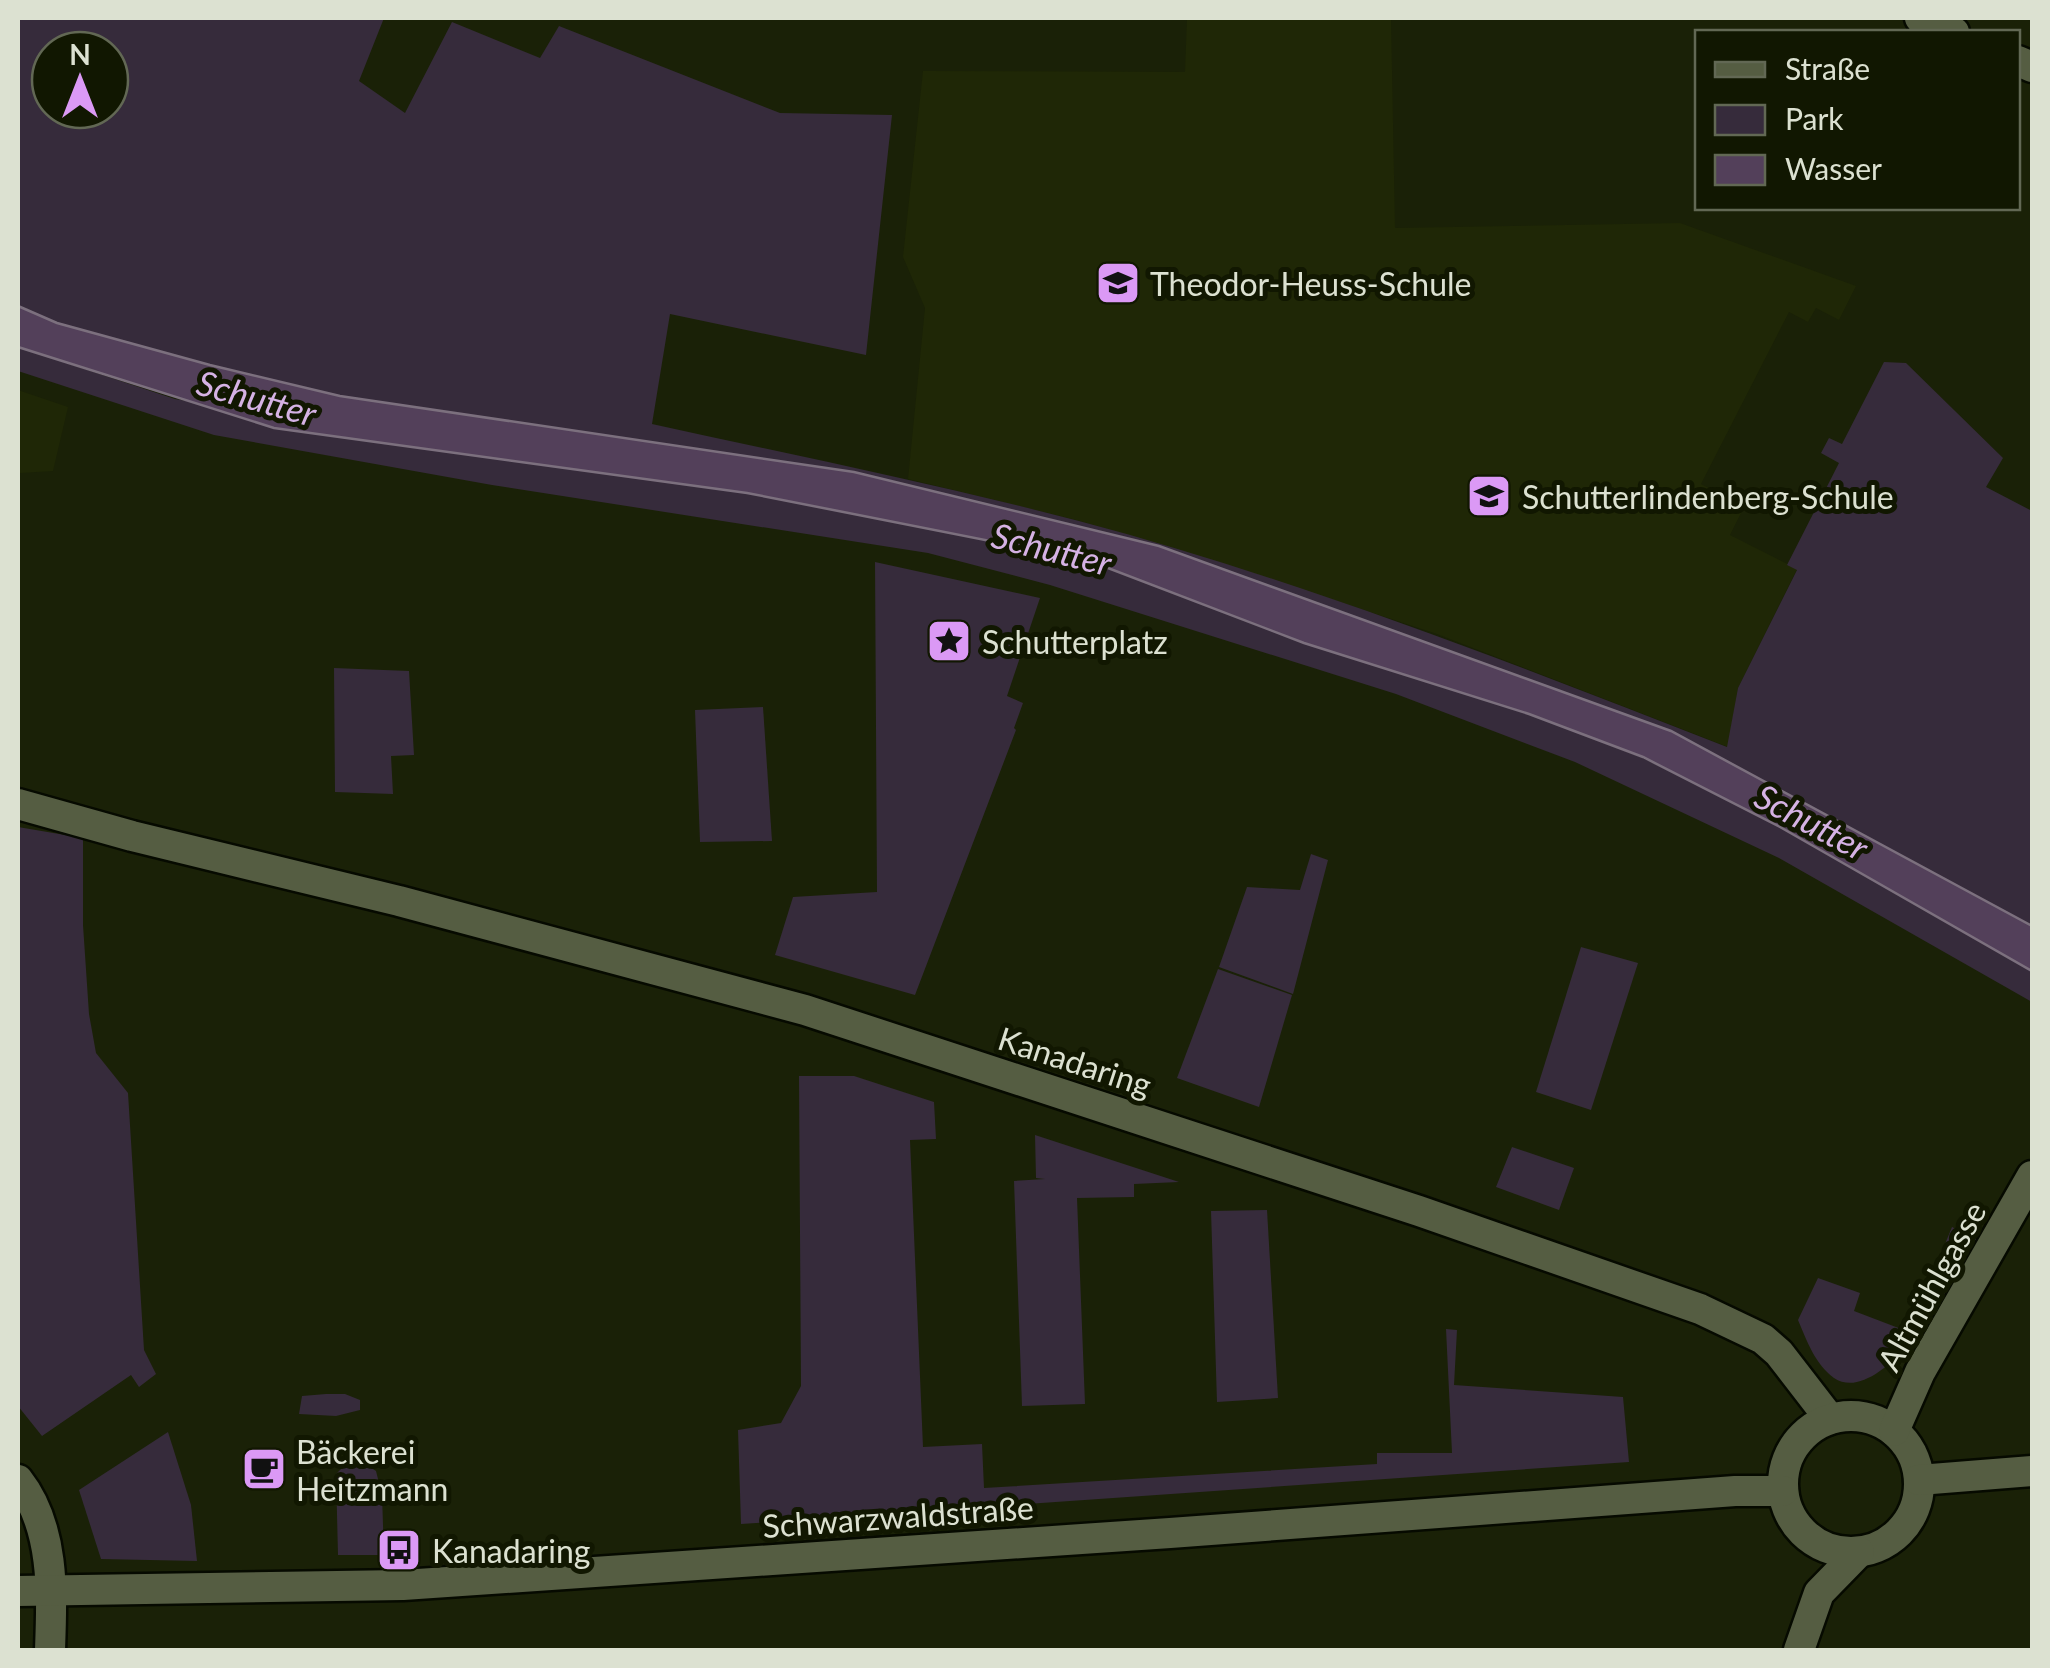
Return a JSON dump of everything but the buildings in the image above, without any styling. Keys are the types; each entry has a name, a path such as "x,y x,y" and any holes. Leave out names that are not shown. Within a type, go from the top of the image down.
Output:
{"street":[{"path":"1920,18 1949,30"},
{"name":"Kanadaring","path":"18,804 805,1010 1419,1211 1700,1309 1763,1339 1780,1352 1830,1420"},
{"name":"Altmühlgasse","path":"1894,1431 1920,1372 2032,1176"},
{"path":"1852,1416 1874,1420 1894,1431 1907,1445 1919,1480 1918,1501 1910,1520 1896,1536 1859,1552 1825,1548 1810,1538 1797,1526 1783,1491 1785,1468 1794,1447 1810,1430 1830,1420 1852,1416"},
{"path":"1919,1480 2032,1470"},
{"path":"18,1480 28,1493 44,1536 52,1592 50,1650"},
{"name":"Schwarzwaldstraße","path":"18,1592 403,1585 1697,1493 1783,1491"},
{"path":"1810,1538 1819,1593"},
{"path":"1800,1650 1819,1593 1859,1552"}],"shaded area":[{"path":"1187,18 1391,18 1395,228 1680,223 1856,286 1839,320 1816,308 1808,322 1789,312 1701,484 1744,507 1730,535 1797,569 1738,688 1728,747 1437,634 1233,567 1080,521 908,479 925,308 903,257 923,71 1185,72"},
{"path":"18,390 68,407 53,471 20,473 18,535"}],"green space":[{"path":"18,18 384,18 359,81 405,113 452,22 540,58 559,26 780,113 892,115 866,355 670,314 652,424 866,470 1162,544 1406,625 1727,747 1738,688 1797,570 1787,565 1839,463 1821,453 1829,438 1842,444 1884,362 1906,363 2003,458 1986,487 2032,511 2032,926 1671,731 1159,546 854,472 340,396 57,323 18,306"},
{"path":"18,347 175,399 747,493 1087,560 1304,643 1529,714 1643,758 1780,827 2032,971 2032,1002 1779,858 1575,762 1396,694 1050,585 928,553 492,485 214,435 18,371"},
{"path":"875,562 1040,598 1007,696 1023,703 1016,730 915,995 775,955 793,897 877,892"},
{"path":"334,668 409,671 414,755 391,756 393,794 335,792"},
{"path":"763,707 772,841 700,842 695,710"},
{"path":"18,827 83,838 89,1014 96,1053 128,1093 144,1350 156,1374 139,1387 131,1375 42,1436 18,1406"},
{"path":"1311,854 1328,860 1293,994 1219,967 1247,887 1300,890"},
{"path":"1581,947 1638,963 1591,1110 1536,1092"},
{"path":"1218,969 1292,995 1259,1107 1177,1078"},
{"path":"799,1076 854,1076 934,1102 936,1139 910,1140 923,1447 982,1444 984,1488 1377,1464 1377,1453 1452,1453 1446,1329 1457,1330 1454,1385 1623,1397 1629,1462 741,1524 738,1430 781,1423 801,1386"},
{"path":"1035,1135 1179,1182 1134,1184 1134,1197 1077,1198 1085,1404 1022,1406 1014,1181 1045,1179 1036,1178"},
{"path":"1512,1147 1574,1168 1559,1210 1496,1187"},
{"path":"1267,1210 1278,1398 1217,1402 1211,1211"},
{"path":"1952,1227 1982,1242 1939,1308 1896,1357 1874,1375 1853,1383 1834,1378 1817,1359 1798,1320 1818,1278 1860,1293 1854,1311 1909,1332"},
{"path":"345,1394 360,1400 360,1410 336,1416 299,1414 302,1396"},
{"path":"168,1432 191,1505 197,1561 101,1559 79,1490"},
{"path":"347,1463 364,1463 376,1471 382,1495 384,1555 338,1555 336,1474"}],"water":[{"name":"Schutter","path":"18,306 57,323 340,396 854,472 1159,546 1671,731 2032,926 2032,971 1780,827 1643,757 1529,714 1304,643 1087,560 747,493 274,428 18,347"}],"place":[{"name":"Theodor-Heuss-Schule","path":"1118,283"},
{"name":"Schutterlindenberg-Schule","path":"1489,496"},
{"name":"Schutterplatz","path":"949,641"},
{"name":"Bäckerei Heitzmann","path":"264,1469"},
{"name":"Kanadaring","path":"399,1550"}]}
